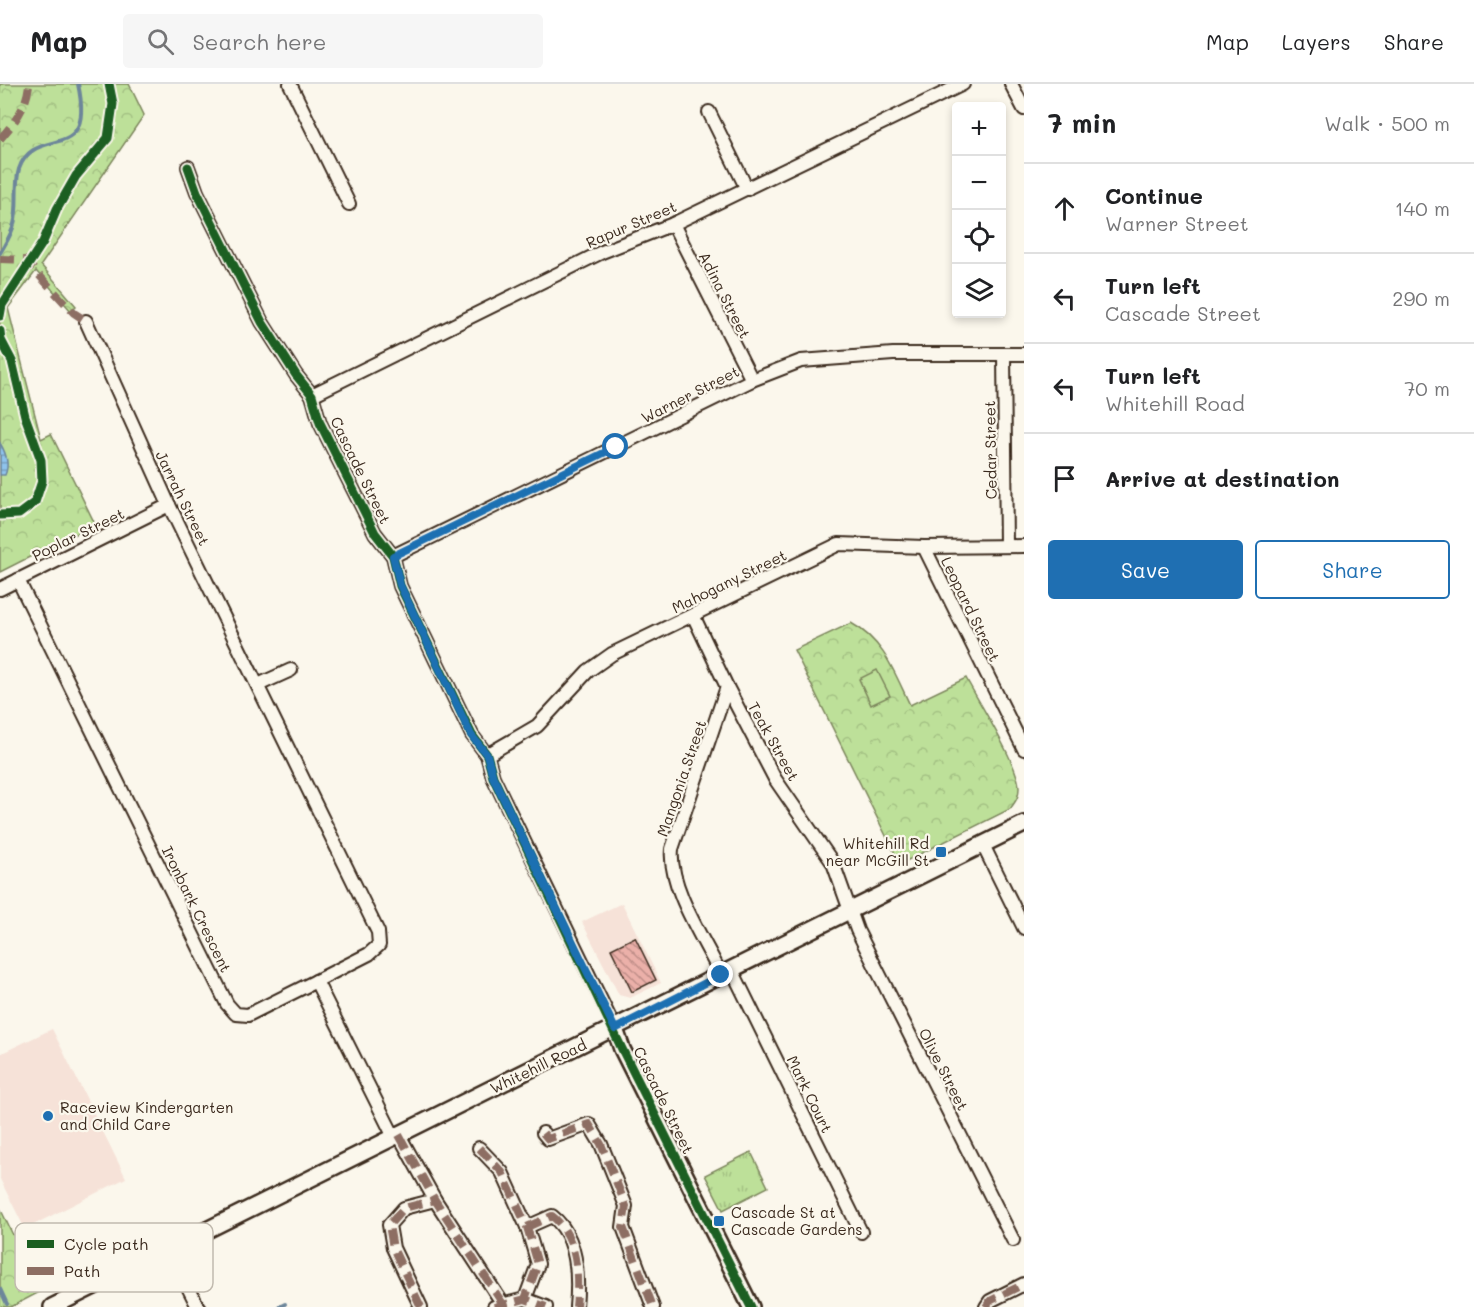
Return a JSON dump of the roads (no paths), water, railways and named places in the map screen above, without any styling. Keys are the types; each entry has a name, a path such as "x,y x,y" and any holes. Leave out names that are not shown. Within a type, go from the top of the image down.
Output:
{"street":[{"path":"290,84 349,204"},
{"name":"Rapur Street","path":"312,395 602,252 673,224 963,84"},
{"path":"1011,84 1024,109"},
{"path":"709,112 747,189"},
{"name":"Cascade Street","path":"188,168 197,192 262,322 296,375 312,395 320,423 364,513 375,533 393,556 400,585 471,735 487,755 493,777 615,1029 622,1049 751,1307"},
{"name":"Adina Street","path":"673,224 752,380"},
{"name":"Jarrah Street","path":"86,321 169,505 378,932 379,945 369,954 316,981"},
{"name":"Warner Street","path":"393,556 752,380 801,361 893,354 1024,354"},
{"name":"Cedar Street","path":"1004,354 1006,545"},
{"name":"Poplar Street","path":"0,589 169,505"},
{"name":"Mahogany Street","path":"487,755 537,726 588,671 612,654 839,544 924,547 1024,546"},
{"name":"Leopard Street","path":"924,547 1024,749"},
{"name":"Ironbark Crescent","path":"18,580 227,1004 236,1014 248,1015 316,981"},
{"name":"Teak Street","path":"693,615 727,687 775,778 833,863 850,910"},
{"path":"258,686 291,670"},
{"name":"Mangonia Street","path":"727,687 672,849 671,863 675,880 727,973"},
{"name":"Whitehill Road","path":"213,1227 1024,824"},
{"path":"983,845 1024,928"},
{"name":"Olive Street","path":"850,910 857,930 1013,1240"},
{"name":"Mark Court","path":"727,973 861,1233"},
{"path":"316,981 396,1136 498,1305 525,1299 546,1307"},
{"path":"543,1133 548,1139 590,1124 601,1144 626,1206 623,1227 653,1307"},
{"path":"479,1148 502,1172 527,1227 538,1264 525,1299"},
{"path":"421,1307 393,1248 389,1225 404,1208 435,1200"},
{"path":"527,1227 552,1216 565,1226 579,1276 577,1307 587,1307"},
{"path":"986,1307 990,1301 1024,1284"},
{"name":"Whitehill Road","path":"52,1307 82,1292"},
{"path":"190,1292 198,1307"}],"water":[{"path":"0,443 7,459 5,475 0,475"}],"waterway":[{"path":"0,253 13,228 19,169 27,156 37,148 71,135 78,126 81,110 78,84"},
{"path":"0,1289 7,1304"},
{"path":"279,1307 285,1304"}],"place":[{"name":"Whitehill Rd near McGill St","path":"941,852"},
{"name":"Raceview Kindergarten and Child Care","path":"48,1116"},
{"name":"Cascade St at Cascade Gardens","path":"719,1221"}]}
